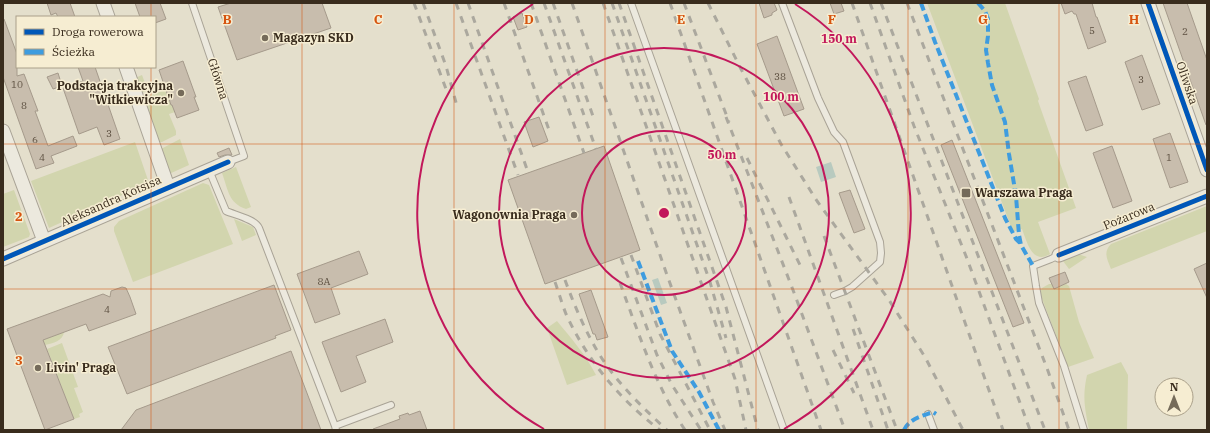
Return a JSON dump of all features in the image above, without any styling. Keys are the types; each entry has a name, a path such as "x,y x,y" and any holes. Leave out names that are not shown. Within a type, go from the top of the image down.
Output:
{"street":[{"path":"103,3 108,16"},
{"name":"Oliwska","path":"1148,3 1207,170"},
{"path":"126,68 168,187"},
{"path":"3,131 44,241"},
{"name":"Aleksandra Kotsisa","path":"3,259 228,162"},
{"name":"Pożarowa","path":"1059,255 1207,196"}],"lane":[{"name":"Główna","path":"192,3 244,156"},
{"path":"631,3 784,430"},
{"path":"782,3 818,98 834,132 843,142 880,242 880,262 852,287 834,295"},
{"name":"Aleksandra Kotsisa","path":"228,162 244,156"},
{"path":"209,170 226,211 258,225 336,428 390,405"},
{"path":"1059,255 1033,266 1039,303 1064,366 1084,430"},
{"path":"928,414 934,430"}],"green space":[{"path":"927,3 1005,3 1076,208 1038,222 1050,254 1044,257 1039,257 1031,250 1022,229 1013,232"},
{"path":"142,75 148,91 141,93 135,78"},
{"path":"165,90 175,112 169,114 176,131 176,135 162,142 158,142 143,98"},
{"path":"180,139 189,165 169,174 161,149"},
{"path":"135,142 149,183 49,228 31,181"},
{"path":"236,167 251,207 246,209 232,199 227,190 222,173"},
{"path":"203,183 209,185 233,244 133,282 114,231 114,227 119,221"},
{"path":"14,190 30,234 29,237 3,247 3,194"},
{"path":"1207,206 1207,231 1111,269 1106,253 1111,244"},
{"path":"234,219 253,227 256,235 242,241"},
{"path":"1078,254 1087,257 1069,269 1063,261"},
{"path":"1052,284 1054,288 1066,284 1069,286 1079,322 1094,358 1068,367 1041,296 1040,291 1042,288"},
{"path":"557,321 573,340 596,375 567,385 547,328"},
{"path":"64,332 60,340 45,345 43,340"},
{"path":"62,343 78,387 74,388 83,412 79,414 80,417 74,419 47,349"},
{"path":"1121,362 1128,375 1127,430 1089,430 1084,397 1087,375"}],"shaded area":[{"path":"831,162 836,177 821,182 816,167"},
{"path":"658,278 667,303 661,305 652,280"}],"building":[{"path":"47,3 70,3 75,16 58,16 56,13 51,15"},
{"path":"135,3 160,3 166,19 156,23 156,16 140,16"},
{"name":"Magazyn SKD","path":"231,3 322,3 331,28 237,60 218,7"},
{"path":"759,3 774,3 777,10 772,13 772,15 764,18"},
{"path":"830,3 841,3 844,11 834,14"},
{"path":"1061,3 1092,3 1106,42 1088,49 1076,14 1072,11 1065,14"},
{"path":"1163,3 1187,3 1207,60 1207,125 1206,125"},
{"path":"522,13 527,27 518,30 513,17"},
{"path":"4,19 16,51 17,76 24,74 38,111 35,111 48,146 73,136 77,146 51,156 54,163 36,169 3,77"},
{"path":"777,36 804,109 784,116 757,44"},
{"path":"1142,55 1160,104 1142,110 1125,62"},
{"name":"Podstacja trakcyjna \"Witkiewicza\"","path":"183,61 199,110 177,118 159,70"},
{"path":"78,68 95,68 120,139 104,145 97,127 79,134 63,88 83,81"},
{"path":"58,73 62,86 53,89 47,77"},
{"path":"1086,76 1103,125 1086,131 1068,82"},
{"path":"539,117 548,141 533,147 524,122"},
{"path":"1170,133 1188,182 1170,188 1153,139"},
{"path":"952,140 1024,323 1013,327 941,145"},
{"name":"Wagonownia Praga","path":"604,146 640,250 545,284 508,180"},
{"path":"1112,146 1132,201 1113,208 1093,153"},
{"path":"229,148 232,155 219,157 217,153"},
{"path":"850,190 865,229 854,233 839,193"},
{"path":"359,251 368,274 331,288 340,314 315,323 297,274"},
{"path":"1207,263 1207,298 1194,269"},
{"path":"1065,272 1069,282 1054,289 1049,278"},
{"path":"274,285 291,330 275,336 276,338 127,394 108,347"},
{"name":"Livin' Praga","path":"122,287 126,288 136,314 89,331 86,324 43,340 74,419 45,430 7,329 103,294 110,297 111,291"},
{"path":"591,290 608,337 597,340 595,334 593,334 579,294"},
{"path":"385,319 393,342 356,356 366,382 341,392 322,342"},
{"path":"291,351 321,430 121,430 136,410"},
{"path":"420,411 427,430 373,430 400,419 399,416 408,413 409,415"}],"railway":[{"path":"414,3 446,89"},
{"path":"423,3 446,66 457,106"},
{"path":"456,3 518,175"},
{"path":"468,3 528,172"},
{"path":"504,3 549,130"},
{"path":"531,3 584,153"},
{"path":"544,3 596,149"},
{"path":"553,3 594,119"},
{"path":"572,3 667,275 713,402 725,430"},
{"path":"603,3 735,379 746,430"},
{"path":"612,3 710,282 726,338"},
{"path":"619,3 726,307 758,430"},
{"path":"670,3 821,430"},
{"path":"684,3 729,122"},
{"path":"708,3 781,144 817,201 889,300 925,357 963,430"},
{"path":"852,3 1003,430"},
{"path":"870,3 914,126 966,256 1030,430"},
{"path":"881,3 1045,430"},
{"path":"907,3 1048,371 1069,430"},
{"path":"726,117 845,430"},
{"path":"747,158 802,269"},
{"path":"789,197 873,430"},
{"path":"824,236 897,430"},
{"path":"631,255 660,334 710,430"},
{"path":"621,258 657,355 672,385 701,430"},
{"path":"565,280 581,320 601,357 623,387 667,430"},
{"path":"555,282 566,314 574,331 594,363 631,406 660,430"},
{"path":"620,283 656,377 674,413 685,430"},
{"path":"853,329 888,430"},
{"path":"833,350 854,393"}],"marked path":[{"path":"921,3 1005,218 1016,239 1020,243"},
{"path":"978,3 985,11 988,19 986,50 992,85 1005,122 1016,196 1021,245 1033,266"},
{"path":"638,261 672,351 699,392 719,430"},
{"path":"904,430 906,426 916,418 933,412 936,414"}],"cycle path":[{"path":"1148,3 1207,170"},
{"path":"3,259 228,162"},
{"path":"1059,255 1207,196"}],"place":[{"name":"Magazyn SKD","path":"265,38"},
{"name":"Podstacja trakcyjna \"Witkiewicza\"","path":"181,93"},
{"name":"Warszawa Praga","path":"966,193"},
{"name":"Wagonownia Praga","path":"574,215"},
{"name":"Livin' Praga","path":"38,368"}]}
